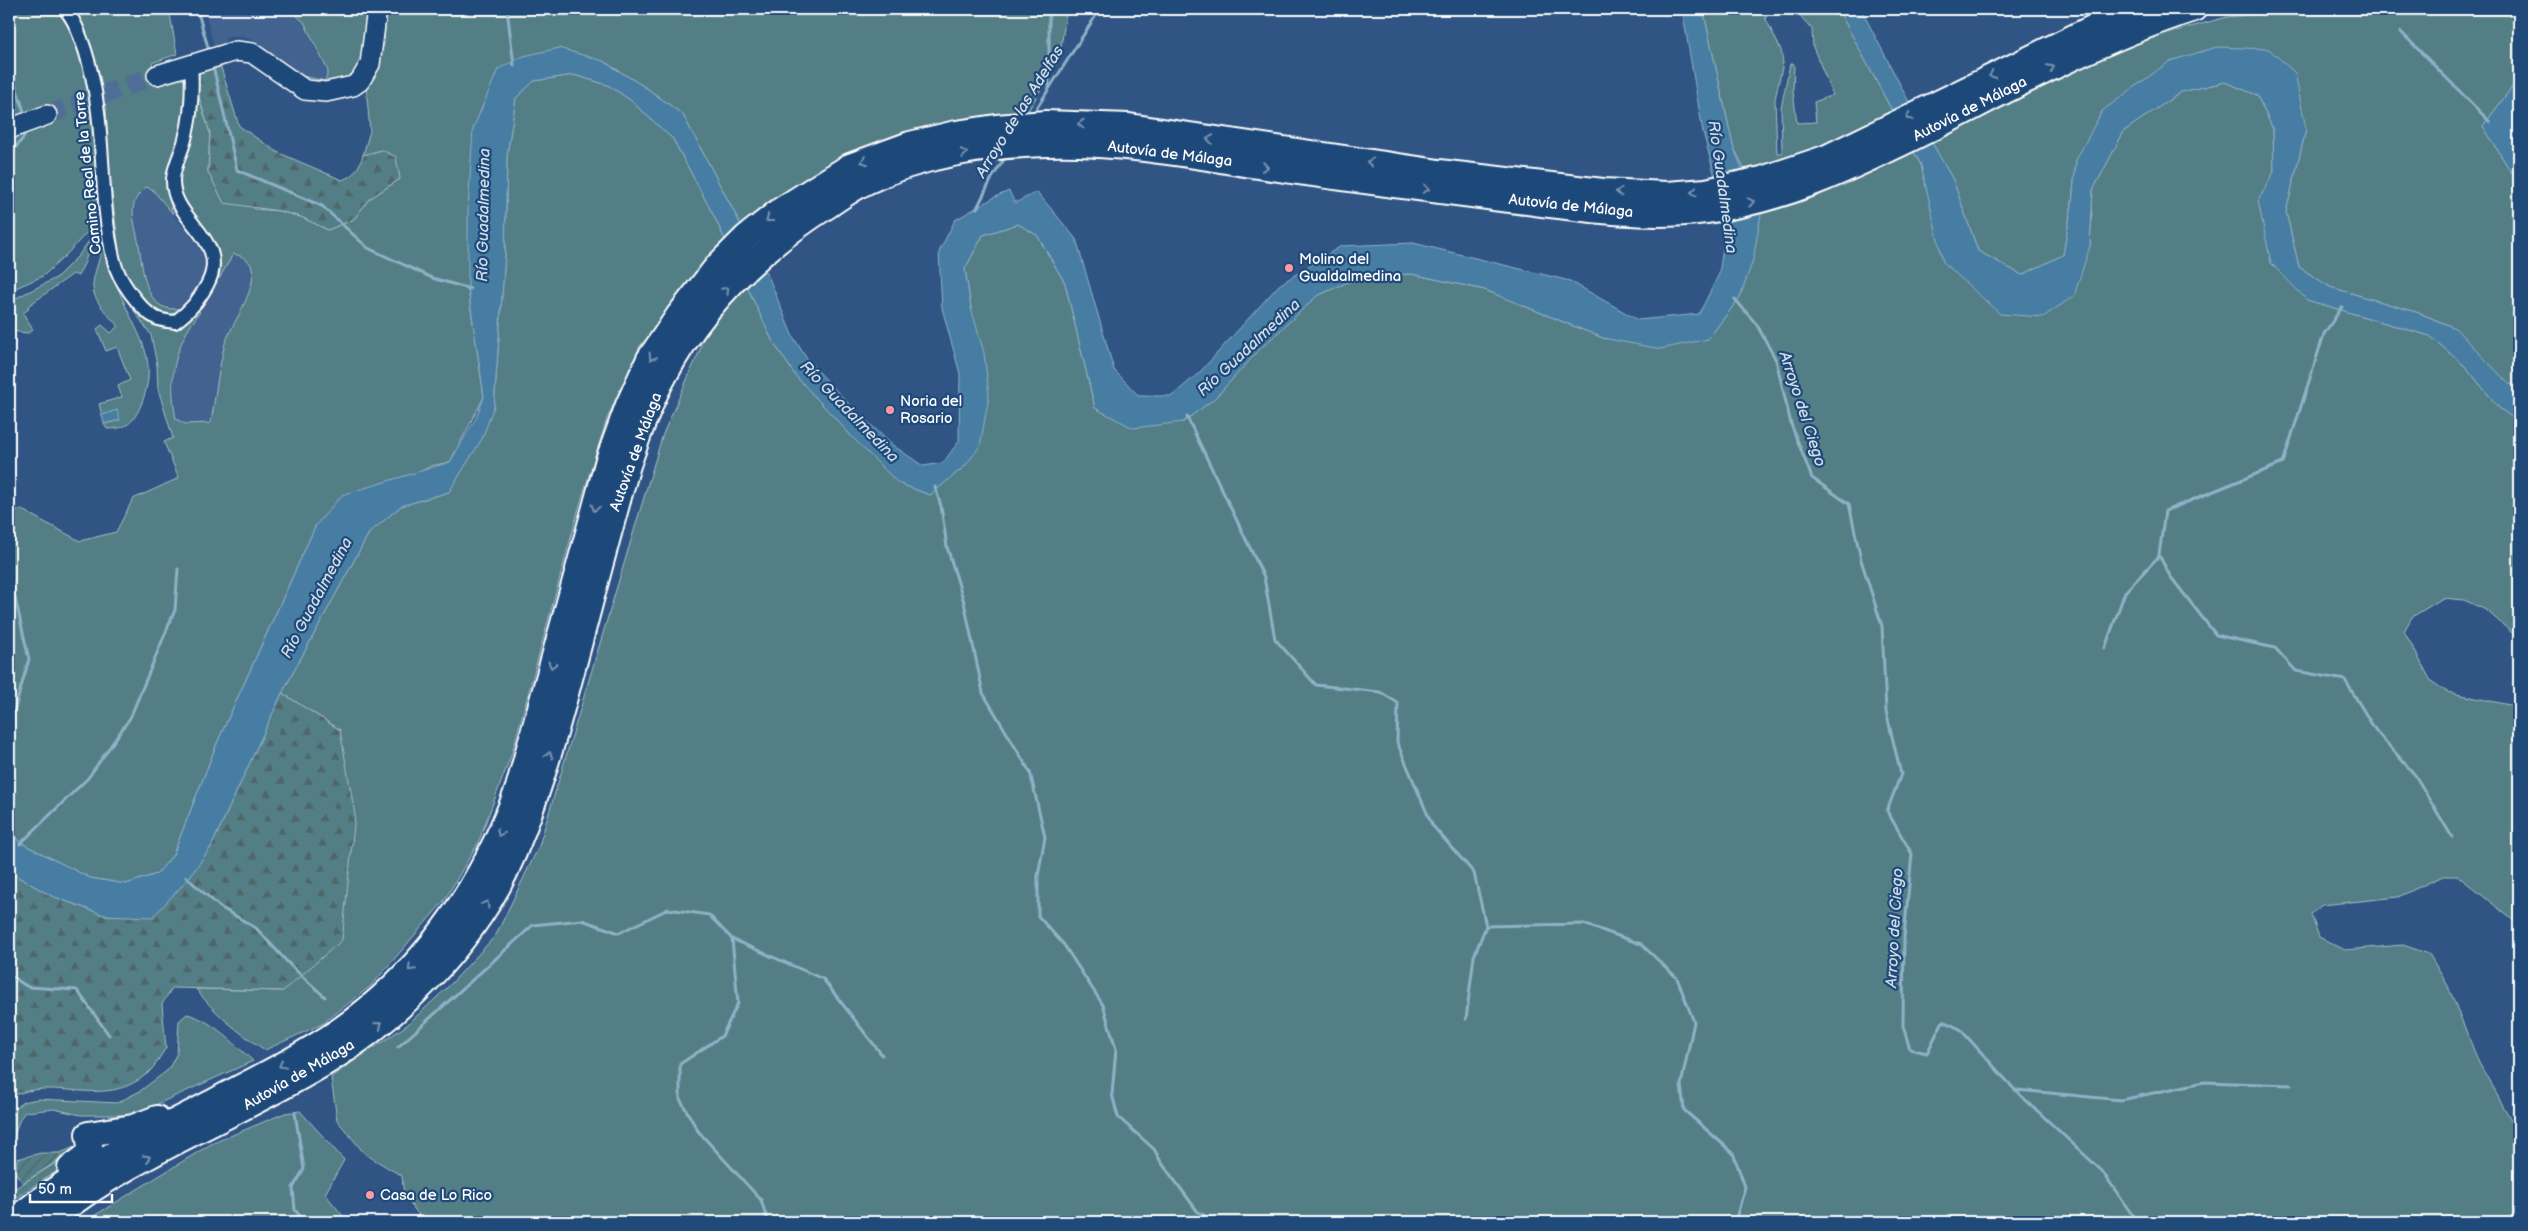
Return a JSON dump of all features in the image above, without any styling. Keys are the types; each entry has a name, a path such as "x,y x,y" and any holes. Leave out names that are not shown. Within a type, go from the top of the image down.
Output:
{"highway":[{"name":"Autovía de Málaga","path":"43,1212 110,1156 315,1046 354,1020 383,996 419,959 446,925 484,867 505,824 521,779 612,451 628,405 649,359 686,321 759,255 790,230 815,201 865,182 913,154 962,153 1130,136 1438,191 1602,211 1668,204 1710,210 1768,199 1956,104 2131,9"},
{"name":"Autovía de Málaga","path":"1956,104 2151,23 2194,9"},
{"name":"Autovía de Málaga","path":"11,1222 43,1212 104,1182 290,1082 365,1036 417,990 471,929 504,875 544,774 628,465 645,418 686,321"}],"street":[{"name":"Camino Real de la Torre","path":"64,9 79,34 93,74 99,105 107,218 114,262 121,281 145,310 157,319 175,322 191,310 198,300 210,280 214,266 213,254 208,243 179,204 174,192 173,178 192,110 191,63"},
{"path":"157,76 191,63 236,51 252,53 305,90 326,92 353,86 360,81 370,64 377,9"},
{"path":"9,128 47,115"}],"shaded area":[{"path":"204,9 289,9 304,22 312,36 314,45 328,71 325,81 298,75 253,40 240,36 226,37 223,47 215,49"},
{"path":"145,187 151,188 205,254 208,264 204,278 192,301 182,308 171,310 161,307 151,296 143,276 133,211 137,195"},
{"path":"232,254 243,256 251,263 253,278 250,294 224,346 211,424 185,424 176,419 173,401 175,354"}],"green space":[{"path":"9,9 57,9 75,34 92,88 98,153 95,199 90,229 43,276 9,291 9,134 52,119 50,106 9,121"},
{"path":"81,9 169,9 177,54 152,63 158,84 179,78 186,81 187,113 181,140 172,161 168,184 173,214 152,189 146,187 137,197 133,210 142,267 148,289 160,305 170,309 182,308 184,311 173,316 161,316 131,289 121,266 109,170 106,106 89,43 74,15 81,13"},
{"path":"289,9 371,9 364,58 353,77 343,82 320,84 306,81 298,75 325,81 328,71 304,22"},
{"path":"386,9 1067,9 1059,59 1025,116 742,227 683,115 648,89 603,61 524,56 468,289 484,397 450,462 431,466 316,525 218,741 173,855 157,874 126,884 90,878 21,843 9,833 9,510 22,510 80,541 116,532 133,499 179,478 164,442 173,438 158,389 157,365 151,335 128,302 129,298 145,315 160,326 177,325 195,309 200,312 184,337 175,362 173,375 174,403 176,419 185,424 211,423 224,347 248,295 252,281 252,269 246,259 233,254 219,279 219,261 216,248 210,236 187,209 181,198 178,175 197,105 198,94 210,133 208,172 255,209 279,211 301,217 328,230 354,219 369,199 400,179 382,150 363,155 370,131 366,86 375,72 384,44"},
{"path":"1703,9 1761,9 1781,50 1783,63 1775,99 1777,153 1782,153 1781,108 1790,64 1794,64 1793,91 1797,123 1816,122 1814,102 1833,95 1813,47 1812,29 1802,18 1799,9 1838,9 1921,165 1932,209 2000,314 2090,246 2093,190 2124,131 2181,92 2225,82 2257,95 2273,129 2274,172 2258,201 2307,300 2430,336 2466,367 2499,408 2519,422 2519,639 2486,610 2464,600 2443,598 2412,617 2404,631 2431,681 2447,692 2519,707 2519,925 2458,876 2443,876 2398,897 2322,905 2311,914 2319,937 2345,950 2403,945 2429,954 2448,986 2479,1063 2510,1118 2519,1143 2519,1222 414,1222 419,1215 404,1196 402,1176 365,1154 337,1120 331,1077 407,1025 449,986 496,935 539,846 663,434 700,350 703,333 671,311 640,346 607,419 580,504 512,753 478,843 444,901 372,985 322,1024 265,1050 246,1037 211,1007 196,989 283,991 340,730 282,693 369,533 401,506 449,492 494,406 505,254 507,155 516,98 534,81 574,75 608,85 630,100 673,139 715,218 772,340 795,375 898,483 930,495 965,466 971,308 965,269 983,235 1018,224 1037,235 1065,283 1095,408 1183,422 1214,399 1260,349 1317,296 1361,276 1412,274 1485,290 1603,338 1708,339 1740,297 1747,174 1733,146"},
{"path":"2304,9 2519,9 2519,78 2483,126 2519,185 2519,385 2509,385 2455,328 2419,313 2330,287 2299,267 2286,212 2306,129 2218,47 2076,160 2072,204 2063,255 2022,275 1978,251 1953,180 1932,143 2111,52 2168,33 2227,17"},
{"path":"219,61 239,126 277,152 342,180 356,171 363,155 382,150 396,157 400,179 369,199 354,219 328,230 301,217 279,211 224,203 208,172 210,133 198,94 199,74 204,67"},
{"path":"92,237 85,262 78,276 73,274 28,306 29,309 23,313 33,330 28,333 9,331 9,304 14,299 56,278 78,256"},
{"path":"104,238 109,262 117,285 141,339 148,363 146,389 141,405 132,421 120,428 107,429 104,424 120,420 117,411 102,415 99,404 122,397 118,386 130,380 117,347 106,351 97,329 102,325 111,333 118,326 98,302 94,293 94,277"},
{"path":"282,693 340,730 355,815 342,940 283,991 172,988 162,1004 166,1048 151,1071 131,1084 113,1090 96,1091 43,1089 26,1091 9,1098 9,872 52,896 104,915 153,916 188,879 211,847"},
{"path":"187,1014 197,1017 214,1027 253,1061 133,1115 81,1115 54,1109 25,1112 19,1121 9,1151 9,1120 15,1108 23,1102 38,1099 117,1103 140,1091 168,1070 177,1053 179,1021"},
{"path":"300,1111 344,1160 325,1194 348,1222 84,1222 211,1144 285,1113"},
{"path":"82,1144 71,1162 9,1202 9,1192 62,1159 60,1153"},
{"path":"41,1153 60,1153 62,1158 23,1183 16,1174 17,1159"}],"water":[{"name":"Río Guadalmedina","path":"1682,9 1703,9 1733,146 1761,214 1753,260 1740,297 1708,339 1660,349 1603,338 1485,290 1412,274 1361,276 1317,296 1260,349 1214,399 1183,422 1133,428 1095,408 1065,283 1037,235 1018,224 983,235 965,269 971,308 984,353 989,396 980,446 965,466 930,495 898,483 795,375 772,340 715,218 673,139 630,100 608,85 574,75 534,81 516,98 507,155 505,254 494,406 482,439 449,492 401,506 369,533 282,693 211,847 188,879 153,917 104,915 52,896 9,872 9,833 21,843 90,878 126,884 157,874 173,855 218,741 316,525 342,495 450,462 476,418 484,397 468,288 468,211 473,129 498,69 524,56 559,48 603,61 648,89 683,115 769,278 792,335 807,359 843,398 891,444 923,466 943,463 959,441 960,374 942,308 939,252 955,220 1009,191 1015,203 1037,192 1076,239 1114,370 1139,396 1172,396 1200,372 1279,285 1341,246 1413,243 1570,281 1638,320 1699,314 1719,274 1727,221 1703,132"},
{"path":"1838,9 1861,9 1907,98 1953,180 1978,251 2022,275 2063,255 2072,204 2076,160 2102,111 2170,61 2217,47 2269,49 2295,73 2306,129 2286,212 2299,267 2330,287 2419,313 2455,328 2509,384 2519,385 2519,422 2499,408 2466,367 2430,336 2307,300 2271,263 2258,201 2274,172 2273,129 2257,95 2225,82 2181,92 2124,131 2093,190 2090,246 2074,296 2043,317 2000,314 1943,262 1921,165"},
{"path":"2519,78 2519,185 2483,126"},
{"path":"117,410 120,420 104,424 102,415"}],"waterway":[{"path":"197,9 209,51"},
{"path":"507,9 514,65"},
{"path":"1049,9 1049,88"},
{"name":"Arroyo de las Adelfas","path":"1033,114 1100,9"},
{"path":"2401,32 2490,122"},
{"path":"9,65 25,115"},
{"name":"Río Guadalmedina","path":"213,66 237,170 322,206 368,248 432,278 470,289"},
{"path":"9,156 23,138 27,129"},
{"name":"Arroyo de las Adelfas","path":"977,208 992,178 1007,155"},
{"name":"Arroyo del Ciego","path":"1735,299 1757,325 1776,360 1791,424 1812,478 1849,504 1861,560 1882,626 1886,711 1901,774 1887,811 1912,854 1904,936 1903,1026 1910,1049 1927,1053 1943,1021 1960,1029 2015,1090 2102,1171 2137,1222"},
{"path":"2342,307 2324,334 2283,463 2165,511 2159,555 2170,576 2216,635 2275,648 2296,671 2345,680 2376,731 2415,775 2452,837"},
{"path":"1187,417 1264,577 1275,639 1316,685 1380,692 1398,703 1397,742 1432,825 1474,873 1486,926 1474,956 1466,1019"},
{"path":"935,487 941,506 947,547 964,602 983,693 1030,772 1045,837 1038,876 1038,916 1064,945 1103,1005 1116,1049 1112,1094 1118,1117 1154,1149 1161,1162 1198,1212 1218,1222"},
{"path":"2105,648 2125,592 2159,556"},
{"path":"20,844 88,778 130,718 175,610 178,569"},
{"path":"9,571 29,659 9,729"},
{"path":"186,877 220,907 256,928 291,966 325,997"},
{"path":"398,1047 533,925 582,920 619,933 668,909 709,915 732,939 738,1003 722,1036 680,1064 680,1099 698,1131 761,1200 768,1222"},
{"path":"1486,926 1584,924 1641,944 1677,978 1694,1022 1681,1085 1684,1110 1733,1153 1745,1187 1735,1222"},
{"path":"732,939 823,979 882,1055"},
{"path":"9,975 28,987 77,990 109,1035"},
{"path":"2017,1090 2121,1100 2204,1082 2291,1085"},
{"path":"295,1113 304,1169 293,1188 295,1210 305,1222"}],"tunnel":[{"path":"47,115 157,75"}],"place":[{"name":"Molino del Gualdalmedina","path":"1289,268"},
{"name":"Noria del Rosario","path":"890,410"},
{"name":"Casa de Lo Rico","path":"370,1195"}]}
